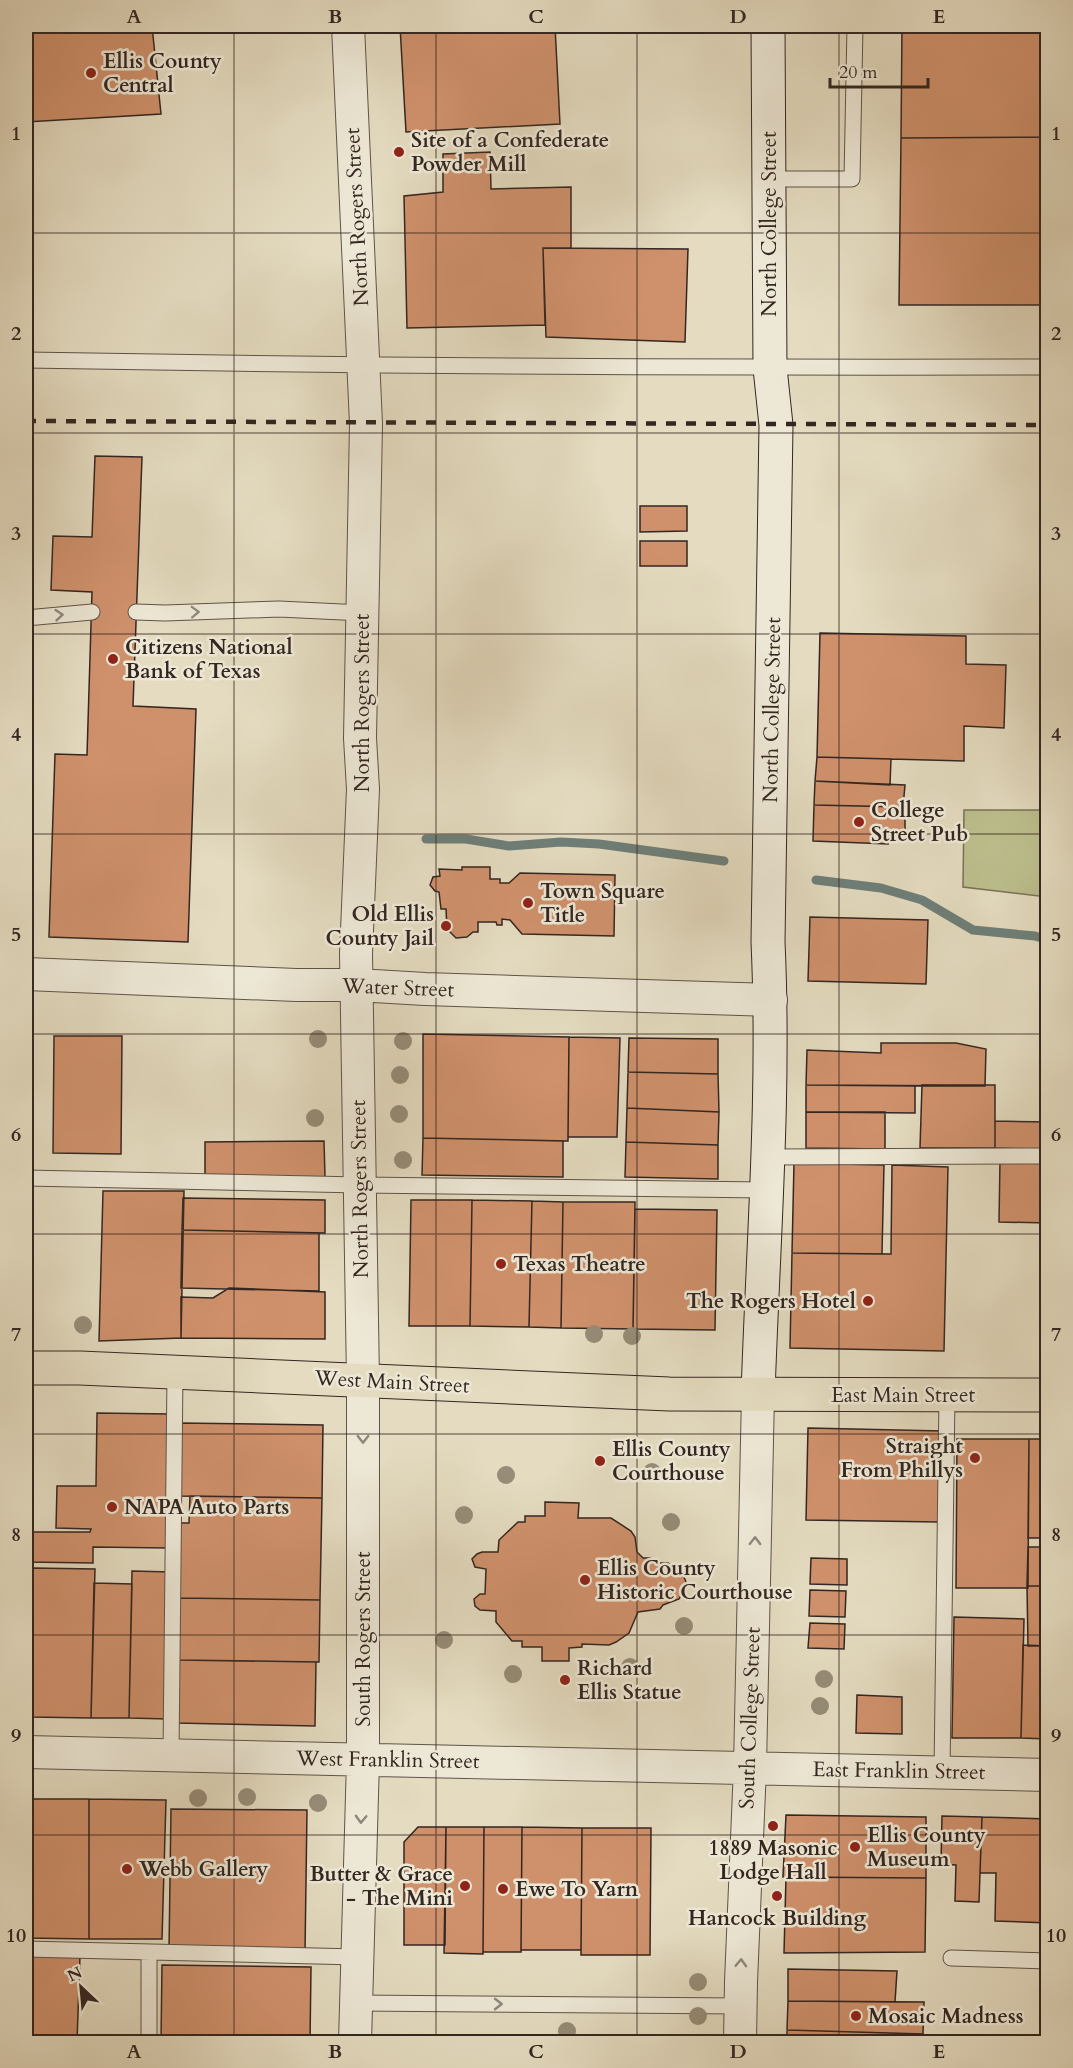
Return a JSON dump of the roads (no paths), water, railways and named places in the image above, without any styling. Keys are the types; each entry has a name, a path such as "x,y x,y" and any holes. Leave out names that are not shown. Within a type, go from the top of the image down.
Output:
{"main road":[{"name":"West Main Street","path":"26,1368 669,1394 758,1394"},
{"name":"East Main Street","path":"758,1394 1047,1395"}],"street":[{"name":"North Rogers Street","path":"348,26 366,424 360,738 363,789 356,954 363,1380"},
{"name":"North College Street","path":"758,1394 768,1157 771,1000 768,942 776,425 770,368 768,26"},
{"name":"Water Street","path":"26,974 771,1000"},
{"name":"South Rogers Street","path":"355,2043 363,1760 363,1380"},
{"name":"South College Street","path":"740,2043 750,1767 758,1394"},
{"name":"West Franklin Street","path":"26,1752 750,1767"},
{"name":"East Franklin Street","path":"750,1767 1047,1775"}],"lane":[{"path":"769,178 852,179 855,26"},
{"path":"26,360 363,366 1047,367"},
{"path":"136,612 279,609 363,613"},
{"path":"26,618 92,612"},
{"path":"768,1157 1047,1156"},
{"path":"26,1178 766,1190"},
{"path":"171,1754 175,1373"},
{"path":"942,1772 947,1395"},
{"path":"26,1949 357,1957"},
{"path":"149,1953 149,2043"},
{"path":"951,1958 1047,1962"},
{"path":"356,2003 740,2006"}],"waterway":[{"path":"426,839 466,839 509,846 561,842 599,844 724,861"},
{"path":"816,880 881,888 922,900 973,930 1035,936 1048,940"}],"railway":[{"path":"26,421 1048,425"}],"place":[{"name":"Ellis County Central","path":"91,73"},
{"name":"Site of a Confederate Powder Mill","path":"399,152"},
{"name":"Citizens National Bank of Texas","path":"113,659"},
{"name":"College Street Pub","path":"859,822"},
{"name":"Town Square Title","path":"528,903"},
{"name":"Old Ellis County Jail","path":"446,926"},
{"name":"Texas Theatre","path":"501,1264"},
{"name":"The Rogers Hotel","path":"868,1301"},
{"name":"Straight From Phillys","path":"975,1458"},
{"name":"Ellis County Courthouse","path":"600,1461"},
{"name":"NAPA Auto Parts","path":"112,1507"},
{"name":"Ellis County Historic Courthouse","path":"585,1580"},
{"name":"Richard Ellis Statue","path":"565,1680"},
{"name":"1889 Masonic Lodge Hall","path":"773,1826"},
{"name":"Ellis County Museum","path":"855,1847"},
{"name":"Webb Gallery","path":"127,1869"},
{"name":"Butter & Grace - The Mini","path":"465,1886"},
{"name":"Ewe To Yarn","path":"503,1889"},
{"name":"Hancock Building","path":"777,1896"},
{"name":"Mosaic Madness","path":"856,2016"}]}
